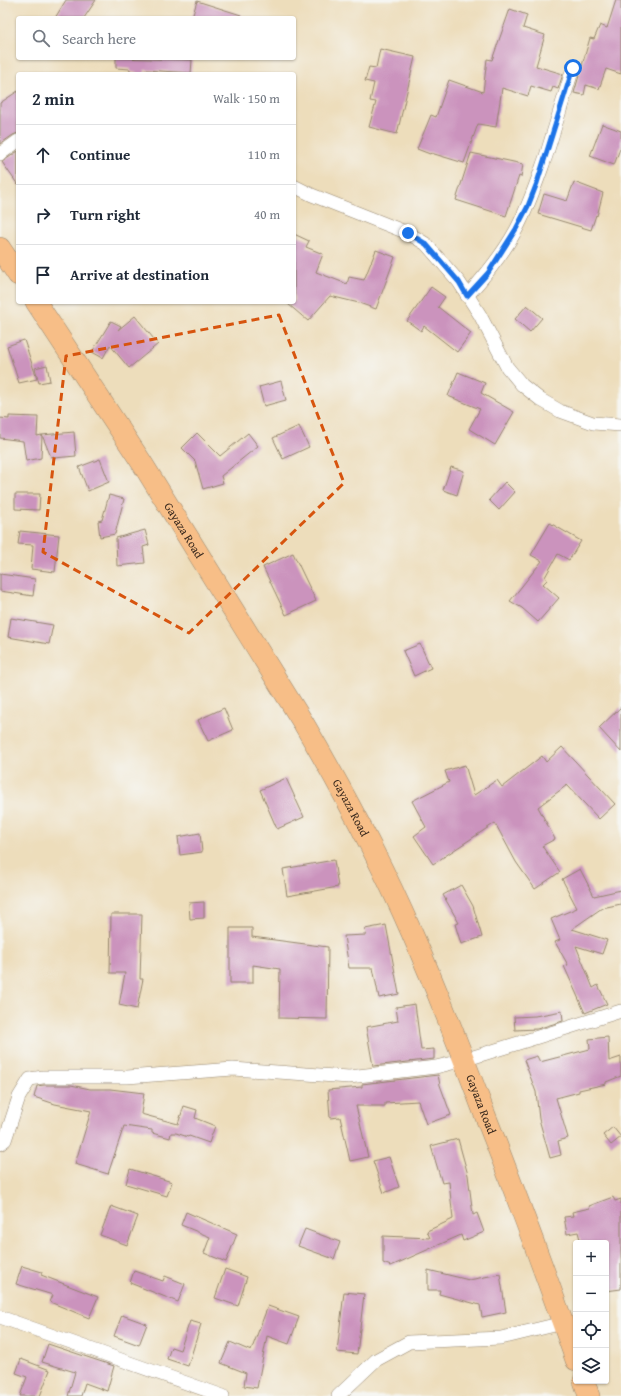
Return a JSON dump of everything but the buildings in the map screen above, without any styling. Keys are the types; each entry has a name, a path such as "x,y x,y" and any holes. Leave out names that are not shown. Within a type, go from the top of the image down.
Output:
{"main road":[{"path":"0,249 16,272"},
{"name":"Gayaza Road","path":"37,304 142,463 326,761 382,869 411,931 464,1060 573,1351"},
{"path":"585,1384 589,1396"}],"street":[{"path":"467,296 488,273 516,229 528,206 537,183 573,68"},
{"path":"0,154 16,142"},
{"path":"296,187 312,195 408,233 426,244 459,282 480,315 507,367 522,384 541,400 560,411 593,423 621,425"},
{"path":"0,1144 5,1140 19,1097 30,1079 43,1077 127,1077 233,1069 349,1077 436,1068 621,1011"},
{"path":"0,1317 223,1396"},
{"path":"338,1396 376,1360 409,1342 501,1338 563,1323"}],"highlighted area":[{"path":"279,315 344,483 189,633 43,552 66,356"}],"route":[{"path":"408,233 426,244 459,282 467,296 488,273 516,229 528,206 537,183 573,68"}]}
